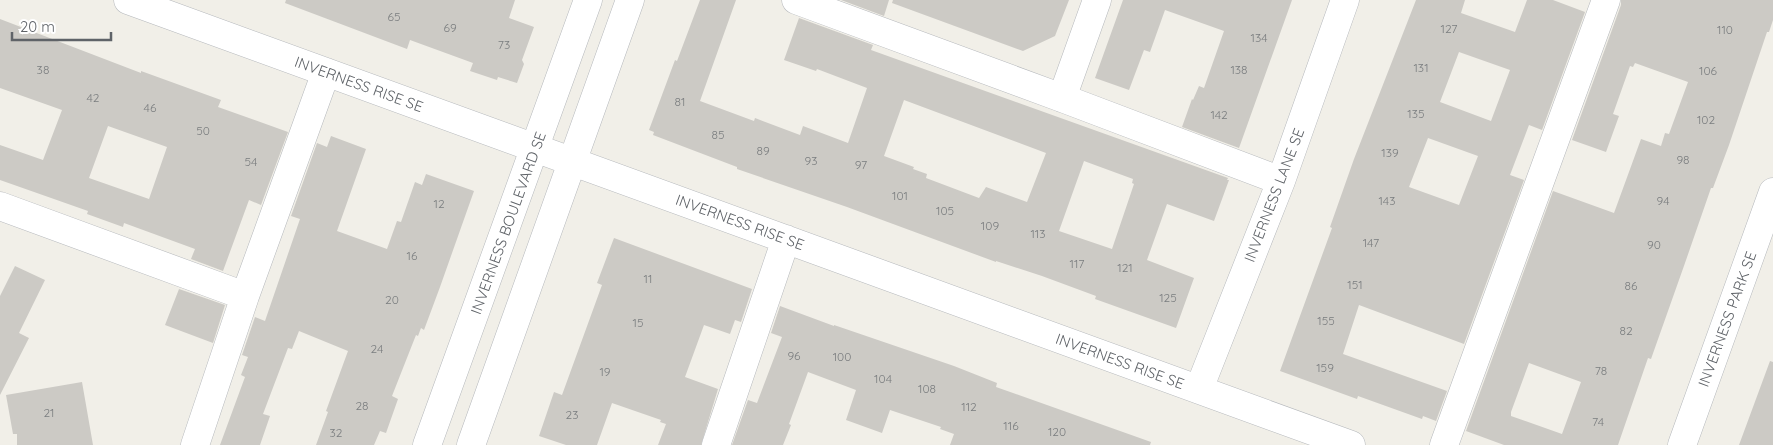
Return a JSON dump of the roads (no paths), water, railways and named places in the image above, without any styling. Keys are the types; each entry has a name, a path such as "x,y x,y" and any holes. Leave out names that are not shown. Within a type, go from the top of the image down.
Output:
{"street":[{"name":"INVERNESS RISE SE","path":"128,0 1351,445"},
{"name":"INVERNESS BOULEVARD SE","path":"427,445 588,0"},
{"path":"471,445 630,0"},
{"path":"796,0 1281,181"},
{"path":"1062,98 1097,0"},
{"name":"INVERNESS LANE SE","path":"1199,389 1281,181 1345,0"},
{"path":"1444,445 1606,0"},
{"path":"195,445 245,296 326,72"},
{"name":"INVERNESS PARK SE","path":"1682,445 1773,192"},
{"path":"0,206 245,296"},
{"path":"716,445 786,239"}]}
